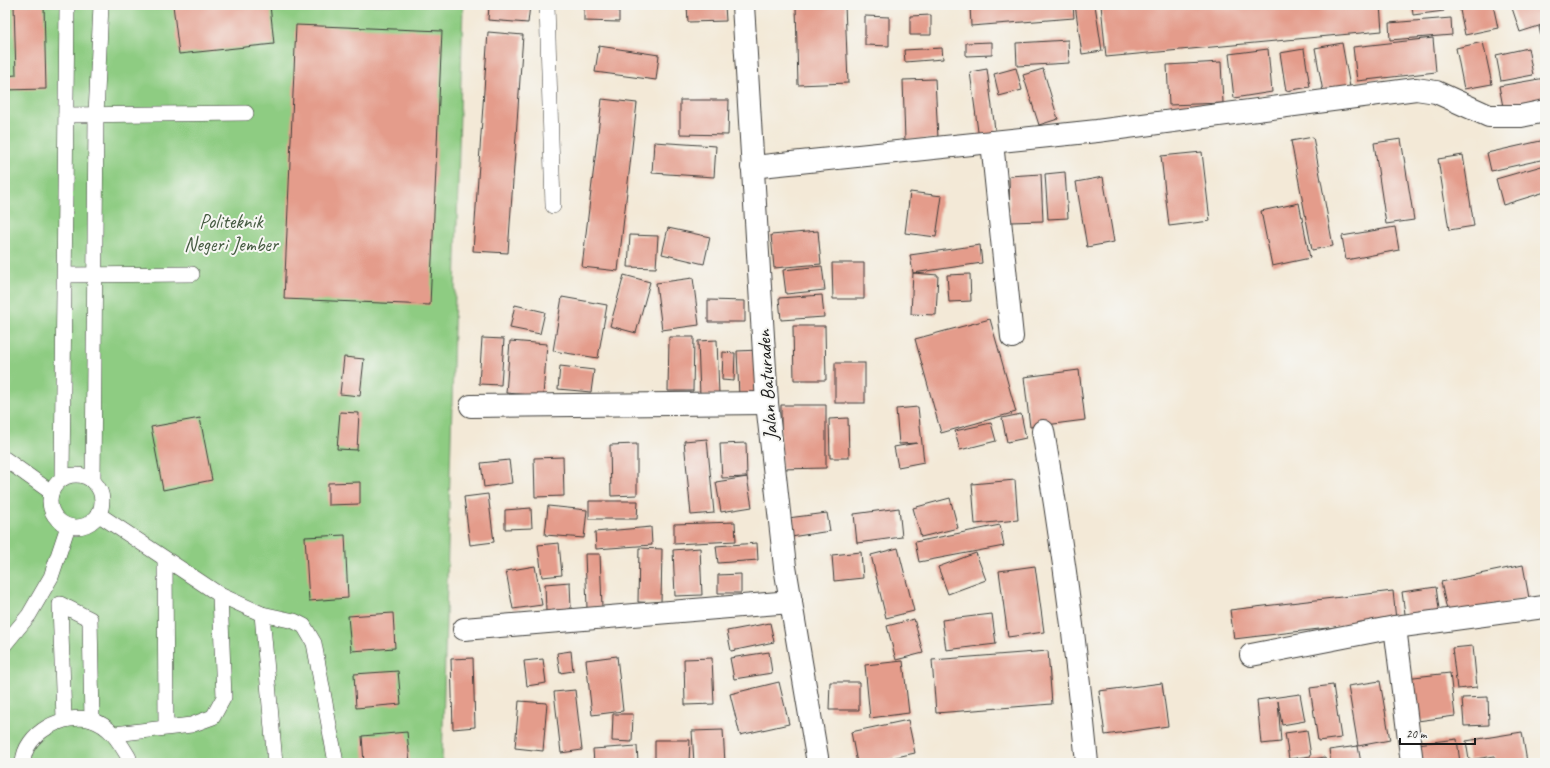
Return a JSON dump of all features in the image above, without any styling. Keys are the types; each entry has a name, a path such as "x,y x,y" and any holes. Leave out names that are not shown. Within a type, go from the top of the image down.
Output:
{"street":[{"name":"Jalan Baturaden","path":"743,5 767,403 785,567 818,763"},
{"path":"752,167 1097,131 1416,89 1436,92 1489,116 1515,116 1545,111"},
{"path":"992,142 1012,337"},
{"path":"471,406 767,403"},
{"path":"1042,431 1054,501 1088,763"},
{"path":"464,629 791,602"},
{"path":"1252,655 1395,627 1544,607"},
{"path":"1395,627 1412,763"}],"lane":[{"path":"62,479 67,5"},
{"path":"93,482 96,275 96,115 101,5"},
{"path":"547,5 553,206"},
{"path":"66,115 246,113"},
{"path":"64,275 192,274"},
{"path":"5,459 51,492"},
{"path":"78,475 93,482 99,489 101,497 98,514 93,521 85,526 77,528 68,526 60,523 54,517 49,501 51,492 55,485 62,479 78,475"},
{"path":"98,514 220,595 262,614 294,621 304,626 314,643 336,763"},
{"path":"5,644 29,615 51,577 68,526"},
{"path":"164,559 166,728"},
{"path":"51,577 60,604 64,719"},
{"path":"115,734 191,725 213,717 224,697 220,595"},
{"path":"60,604 90,619 92,720"},
{"path":"262,614 275,763"},
{"path":"23,763 23,756 38,732 64,719 92,720 115,734 129,758 129,763"}],"green space":[{"name":"Politeknik Negeri Jember","path":"5,5 463,5 442,763 5,763"}],"building":[{"path":"14,5 44,5 46,89 5,90 5,76 16,75"},
{"path":"173,5 270,5 274,44 179,54"},
{"path":"489,5 530,5 528,23 488,20"},
{"path":"584,5 619,5 619,22 584,21"},
{"path":"687,5 725,5 726,21 688,22"},
{"path":"845,5 848,83 798,85 796,6"},
{"path":"970,5 1073,5 1074,18 971,26"},
{"path":"1075,5 1095,5 1102,51 1082,54"},
{"path":"1101,5 1380,5 1382,31 1106,57"},
{"path":"1412,5 1443,5 1444,11 1413,15"},
{"path":"1459,5 1493,5 1498,28 1465,35"},
{"path":"1522,5 1545,5 1545,24 1520,32 1512,8"},
{"path":"931,15 931,35 910,35 910,16"},
{"path":"865,16 889,17 889,46 865,45"},
{"path":"1451,18 1452,35 1390,40 1389,23"},
{"path":"296,25 442,31 430,305 284,299"},
{"path":"1545,26 1545,51 1544,51 1539,27"},
{"path":"488,32 523,35 508,253 473,251"},
{"path":"1433,38 1436,72 1357,81 1353,47"},
{"path":"1068,40 1069,63 1017,66 1016,43"},
{"path":"992,42 992,55 966,56 966,43"},
{"path":"1483,42 1492,84 1464,89 1456,48"},
{"path":"1342,43 1350,87 1323,92 1315,48"},
{"path":"599,46 659,55 656,80 595,72"},
{"path":"942,48 943,59 905,62 904,50"},
{"path":"1528,48 1533,75 1501,81 1496,55"},
{"path":"1268,49 1272,92 1234,98 1229,54"},
{"path":"1304,49 1310,87 1286,91 1280,53"},
{"path":"1221,62 1223,103 1169,105 1167,65"},
{"path":"1016,68 1022,90 999,96 994,74"},
{"path":"987,69 996,137 979,139 970,72"},
{"path":"1043,69 1058,119 1039,125 1023,75"},
{"path":"1545,78 1545,105 1504,112 1499,86"},
{"path":"935,79 938,139 905,140 903,80"},
{"path":"602,99 637,103 618,271 582,267"},
{"path":"680,100 729,100 728,135 680,134"},
{"path":"1313,137 1333,246 1312,250 1291,141"},
{"path":"1401,139 1414,220 1386,224 1374,143"},
{"path":"1545,140 1545,159 1491,171 1487,153"},
{"path":"654,142 716,146 714,177 652,173"},
{"path":"1202,152 1210,221 1169,226 1161,156"},
{"path":"1463,155 1474,226 1449,230 1438,159"},
{"path":"1545,165 1545,192 1503,205 1496,179"},
{"path":"1065,172 1068,218 1048,219 1045,174"},
{"path":"1041,174 1043,221 1010,222 1009,176"},
{"path":"1103,177 1114,242 1087,247 1076,182"},
{"path":"910,192 942,196 936,237 905,233"},
{"path":"1299,203 1310,258 1272,266 1261,211"},
{"path":"1395,227 1399,250 1346,260 1342,236"},
{"path":"668,228 710,237 704,264 662,254"},
{"path":"818,231 821,264 774,268 771,235"},
{"path":"630,235 658,236 656,268 628,267"},
{"path":"980,245 982,263 913,273 910,255"},
{"path":"832,263 864,263 864,299 833,299"},
{"path":"822,266 825,290 786,294 783,270"},
{"path":"913,273 938,275 936,315 911,314"},
{"path":"970,274 971,301 949,302 947,275"},
{"path":"624,275 650,282 636,333 610,326"},
{"path":"693,278 699,325 662,330 656,283"},
{"path":"822,295 824,317 781,320 779,298"},
{"path":"562,297 607,305 598,358 553,351"},
{"path":"708,300 745,301 745,322 708,322"},
{"path":"515,305 545,312 540,334 510,328"},
{"path":"990,319 1016,412 941,433 915,339"},
{"path":"793,326 825,326 826,380 794,380"},
{"path":"669,337 694,337 693,391 668,391"},
{"path":"482,338 504,339 501,385 479,384"},
{"path":"717,340 719,395 700,396 698,341"},
{"path":"510,341 547,344 543,396 506,393"},
{"path":"759,350 760,395 739,396 737,351"},
{"path":"723,352 735,353 734,381 722,380"},
{"path":"344,357 364,359 360,396 340,394"},
{"path":"835,363 865,363 865,403 835,403"},
{"path":"560,366 594,370 591,392 558,389"},
{"path":"1079,370 1085,420 1030,427 1024,377"},
{"path":"781,405 826,405 826,468 781,469"},
{"path":"918,407 924,462 898,467 894,447 917,443 899,444 896,409"},
{"path":"340,412 359,413 357,450 337,449"},
{"path":"1021,414 1026,438 1007,442 1002,418"},
{"path":"200,418 212,480 163,490 151,427"},
{"path":"848,418 849,458 830,458 829,419"},
{"path":"991,423 996,441 960,450 955,431"},
{"path":"707,439 714,513 691,515 684,441"},
{"path":"746,443 747,477 722,478 720,444"},
{"path":"637,444 637,495 611,496 610,445"},
{"path":"563,457 564,496 535,497 534,458"},
{"path":"509,460 512,483 484,487 481,463"},
{"path":"747,477 752,507 721,512 716,482"},
{"path":"1015,480 1018,520 975,524 972,484"},
{"path":"360,482 360,504 328,505 328,483"},
{"path":"488,494 494,542 470,545 464,497"},
{"path":"950,498 958,528 921,537 913,508"},
{"path":"589,501 638,501 637,519 589,519"},
{"path":"548,506 587,510 584,538 545,535"},
{"path":"531,508 532,528 505,529 505,510"},
{"path":"899,508 902,537 857,543 854,514"},
{"path":"827,513 830,531 791,537 788,518"},
{"path":"735,522 736,541 674,544 674,524"},
{"path":"1000,525 1004,546 919,562 915,542"},
{"path":"651,527 652,545 596,549 595,532"},
{"path":"345,535 348,598 309,601 305,537"},
{"path":"559,543 562,575 542,577 538,545"},
{"path":"757,543 758,560 718,563 716,546"},
{"path":"639,548 662,549 661,603 638,602"},
{"path":"700,548 702,595 675,596 673,550"},
{"path":"898,548 914,611 886,618 871,555"},
{"path":"861,552 863,578 834,581 832,555"},
{"path":"976,553 986,580 948,594 938,567"},
{"path":"585,554 600,554 602,607 587,608"},
{"path":"1523,565 1529,598 1448,615 1441,582"},
{"path":"535,566 542,605 513,609 506,571"},
{"path":"1035,566 1044,632 1008,637 999,571"},
{"path":"741,574 741,593 718,593 718,575"},
{"path":"570,582 571,609 546,611 545,584"},
{"path":"1436,587 1440,616 1406,621 1402,592"},
{"path":"1393,591 1396,620 1234,639 1230,610"},
{"path":"393,613 395,648 351,651 348,616"},
{"path":"992,614 996,644 946,650 942,620"},
{"path":"914,619 923,653 896,660 887,626"},
{"path":"770,623 774,642 731,651 727,631"},
{"path":"1473,646 1477,687 1457,689 1452,648"},
{"path":"571,651 573,671 560,673 557,653"},
{"path":"1048,651 1052,704 936,713 932,660"},
{"path":"769,652 772,673 734,679 730,658"},
{"path":"617,656 623,711 592,715 586,660"},
{"path":"473,658 475,727 453,729 451,659"},
{"path":"712,658 714,704 685,705 684,659"},
{"path":"543,659 546,683 527,686 524,661"},
{"path":"903,661 909,713 870,718 865,665"},
{"path":"398,671 401,704 356,708 354,674"},
{"path":"1450,673 1455,716 1410,722 1405,678"},
{"path":"1380,681 1390,740 1358,746 1348,686"},
{"path":"779,682 789,724 740,735 730,694"},
{"path":"830,682 859,682 859,710 829,710"},
{"path":"1162,683 1168,726 1105,735 1099,691"},
{"path":"1333,685 1341,738 1318,741 1310,688"},
{"path":"575,690 582,750 561,753 554,692"},
{"path":"1300,694 1305,721 1282,725 1278,701 1281,742 1261,744 1257,700"},
{"path":"1488,697 1489,725 1464,726 1462,698"},
{"path":"519,701 547,703 543,751 515,748"},
{"path":"613,714 633,714 632,742 612,741"},
{"path":"908,720 915,753 869,763 857,763 851,732"},
{"path":"723,730 725,763 694,763 692,731"},
{"path":"1307,730 1311,756 1289,759 1285,733"},
{"path":"407,732 410,763 364,763 362,736"},
{"path":"1522,732 1527,762 1496,763 1495,756 1469,760 1466,741"},
{"path":"1457,739 1460,763 1419,763 1417,744"},
{"path":"655,740 690,740 689,763 655,763"},
{"path":"637,746 638,763 594,763 593,749"},
{"path":"1358,746 1361,763 1331,763 1329,750"},
{"path":"1325,757 1326,763 1295,763 1295,762"}]}
